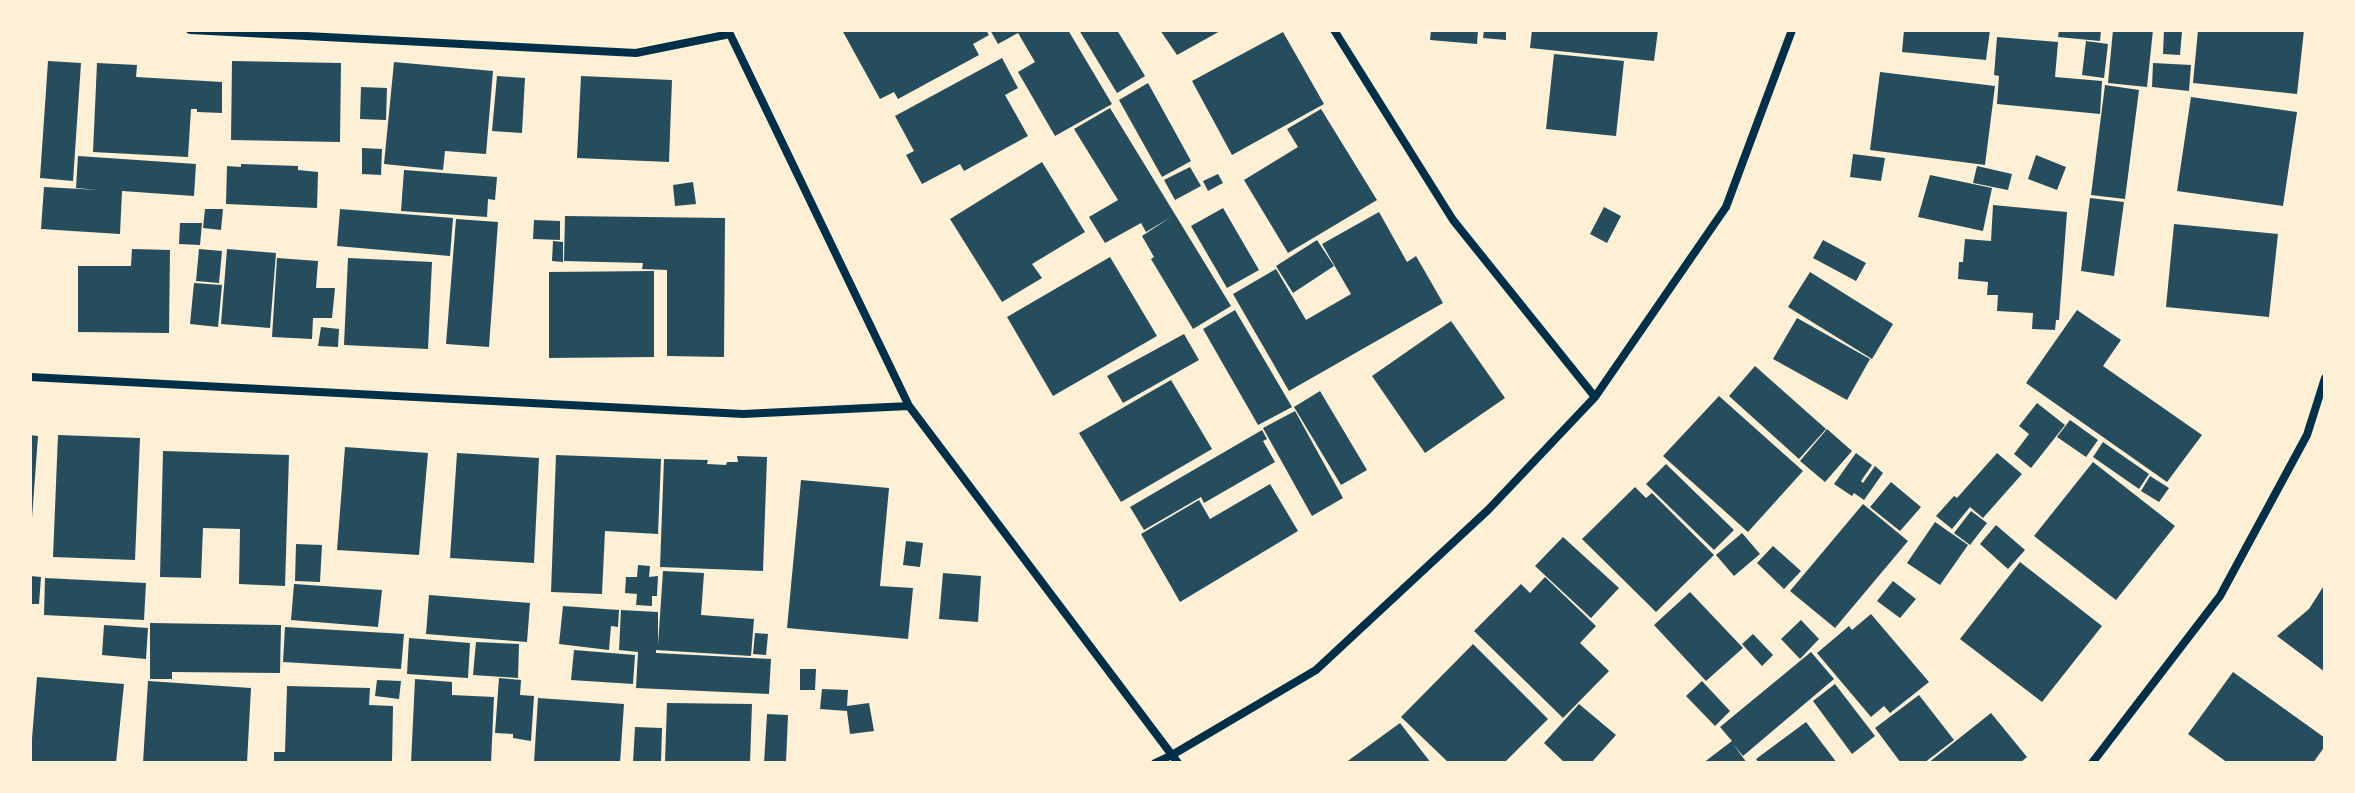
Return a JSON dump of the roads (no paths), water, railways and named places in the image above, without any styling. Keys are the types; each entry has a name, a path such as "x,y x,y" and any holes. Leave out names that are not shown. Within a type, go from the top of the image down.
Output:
{"street":[{"path":"190,30 636,53 729,32 909,406 1175,759"},
{"path":"1334,30 1453,220 1595,397"},
{"path":"1155,763 1175,759 1316,670 1488,510 1595,397 1726,207 1792,30"},
{"path":"30,377 743,414 909,406"},
{"path":"2092,763 2220,596 2307,435 2325,378"}]}
